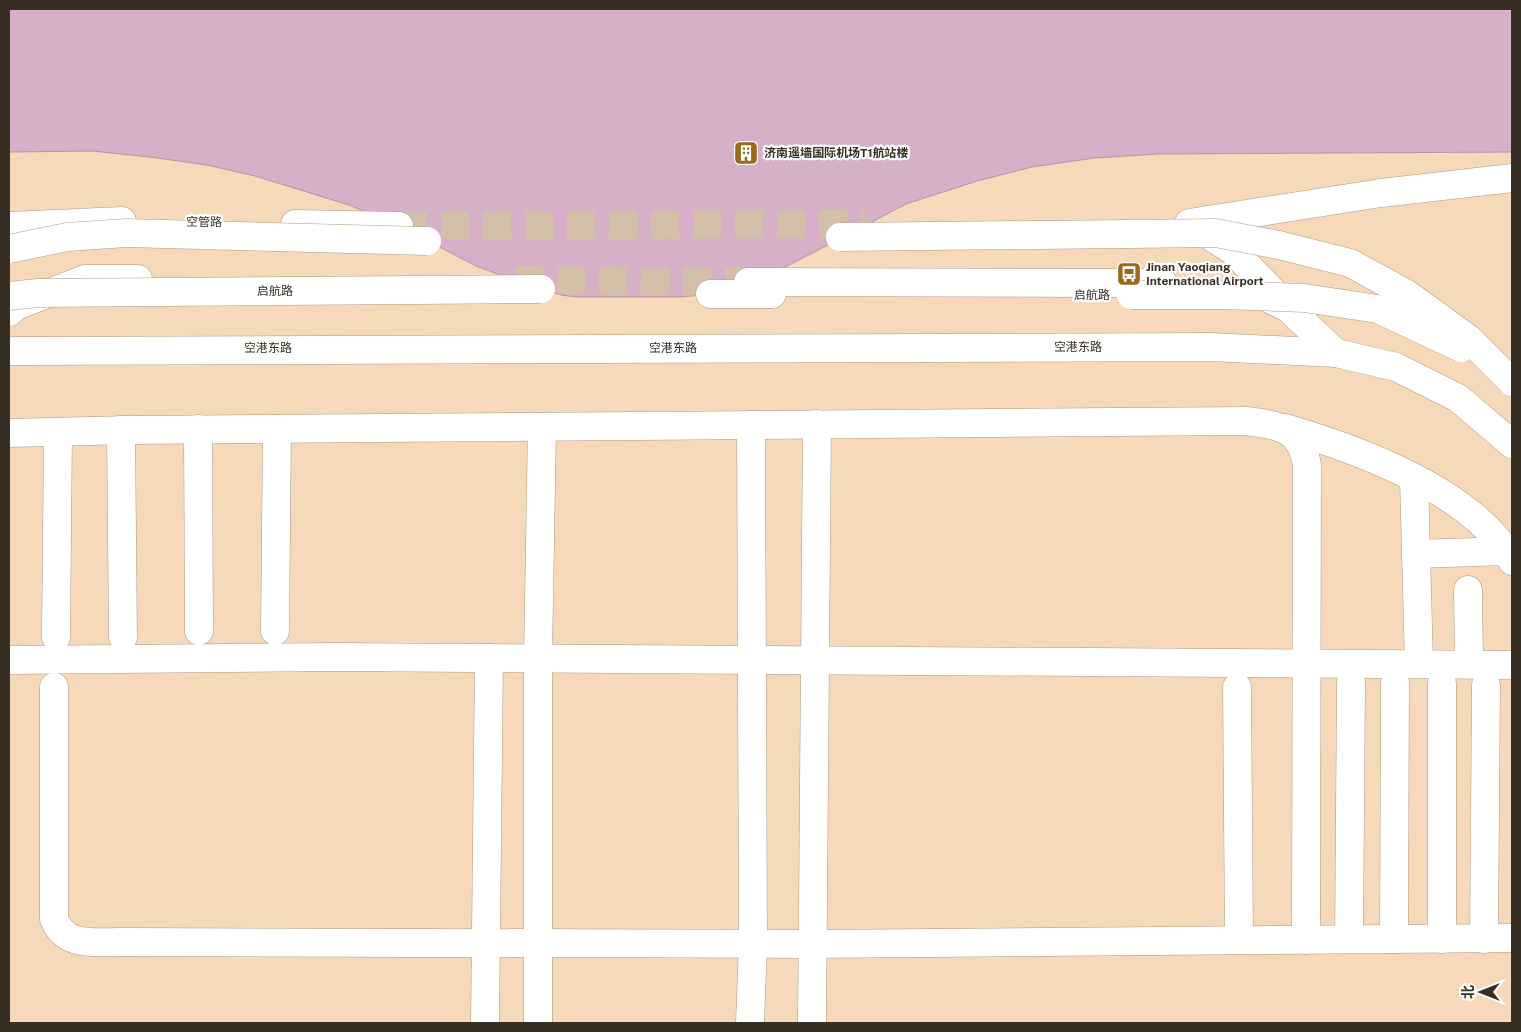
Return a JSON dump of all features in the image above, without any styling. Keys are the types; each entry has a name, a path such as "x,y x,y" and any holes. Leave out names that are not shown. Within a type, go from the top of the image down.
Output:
{"main road":[{"path":"866,224 1189,223 1381,193 1512,178"},
{"name":"空管路","path":"9,226 112,221 399,226"},
{"path":"1189,223 1232,250 1288,308 1336,353"},
{"path":"9,250 46,224"},
{"path":"9,250 66,237 126,233 427,241"},
{"path":"840,237 1216,233 1279,244 1350,263 1407,294 1469,339 1512,382"},
{"path":"9,312 16,306 85,278 514,280"},
{"path":"748,282 1134,282 1243,286 1288,308"},
{"name":"启航路","path":"9,296 38,293 541,289"},
{"name":"启航路","path":"710,294 1224,295 1304,298 1378,309 1466,351 1512,386"},
{"name":"空港东路","path":"9,350 1211,347 1336,353 1396,367 1458,398 1512,444"},
{"path":"9,433 278,428 1246,421 1268,423 1311,436 1414,479 1483,522 1510,556"},
{"path":"1268,423 1297,438 1304,449 1307,465 1306,940"},
{"path":"812,1023 817,424"},
{"path":"750,1023 753,944 750,662 751,425"},
{"path":"538,1023 538,658 542,426"},
{"path":"275,631 278,428"},
{"path":"198,429 199,631"},
{"path":"121,430 123,637"},
{"path":"56,636 58,432"},
{"path":"1414,479 1419,664"},
{"path":"1416,554 1510,556"},
{"path":"1468,590 1469,664"},
{"path":"485,1023 489,658"},
{"path":"9,660 538,658 750,662 814,660 1512,665"},
{"path":"1349,939 1351,683"},
{"path":"1394,939 1395,683"},
{"path":"1442,684 1442,938"},
{"path":"1484,938 1486,685"},
{"path":"54,687 54,912 59,931 72,940 120,942 812,944 1512,938"},
{"path":"1238,687 1239,940"}],"shaded area":[{"path":"9,9 1512,9 1512,1023 9,1023"}],"building":[{"name":"济南遥墙国际机场T1航站楼","path":"9,9 1512,9 1512,152 1159,154 1094,158 1032,167 977,181 906,204 776,272 710,294 680,297 576,297 561,295 522,283 476,266 399,226 349,205 255,176 207,165 92,151 9,152"}],"tunnel":[{"path":"399,226 865,224"},
{"path":"515,280 742,282"}],"place":[{"name":"济南遥墙国际机场T1航站楼","path":"746,153"},
{"name":"Jinan Yaoqiang International Airport","path":"1129,274"}]}
